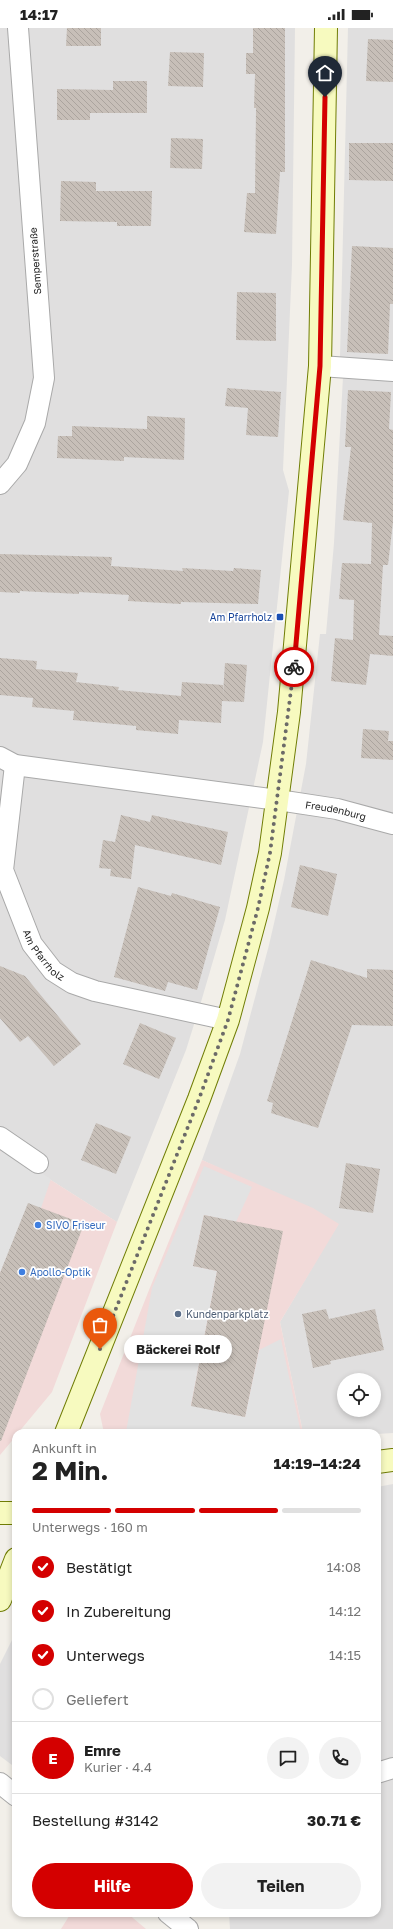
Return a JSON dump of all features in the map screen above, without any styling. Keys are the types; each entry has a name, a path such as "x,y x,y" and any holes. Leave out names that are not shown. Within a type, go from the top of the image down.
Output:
{"main road":[{"path":"68,1429 128,1280 228,1020 258,908 270,853 278,800 298,630 320,366 326,28"},
{"path":"381,1462 393,1460"},
{"path":"0,1513 12,1513"},
{"path":"0,1600 12,1569"}],"street":[{"name":"Semperstraße","path":"0,484 16,464 35,423 44,378 18,28"},
{"path":"320,366 393,371"},
{"name":"Am Pfarrholz","path":"228,1020 95,991 72,983 53,971 32,944 3,870 8,761 278,800"},
{"name":"Freudenburg","path":"278,800 337,809 393,824"},
{"path":"0,1137 38,1163"},
{"path":"381,1772 393,1768"},
{"path":"0,1783 12,1793"}],"shaded area":[{"path":"0,28 295,28 292,265 283,470 289,491 263,742 225,920 201,1002 186,1050 117,1222 2,1149 0,1153"},
{"path":"348,28 393,28 393,361 340,358"},
{"path":"343,377 393,380 393,1433 381,1434 381,1429 302,1429 280,1322 338,1224 202,1160 240,1054 269,945 284,880 306,764 320,634 326,634 334,543"},
{"path":"2,1149 117,1222 52,1392 21,1429 12,1429 12,1441 0,1455 0,1153"},
{"path":"2,1149 51,1179 41,1208 16,1236 0,1273 0,1153"},
{"path":"202,1160 313,1208 339,1224 280,1322 302,1429 103,1429 100,1414"},
{"name":"Kundenparkplatz","path":"204,1166 252,1187 236,1222 204,1215 193,1266 217,1271 191,1405 245,1417 259,1350 281,1339 300,1429 127,1429 152,1288"},
{"path":"393,1484 393,1929 230,1929 229,1917 381,1917 381,1486"},
{"path":"12,1640 12,1765 0,1756 0,1664"},
{"path":"68,1917 132,1917 146,1929 61,1929"}],"building":[{"path":"67,28 101,28 101,46 66,46"},
{"path":"253,28 285,28 285,172 280,172 276,234 244,232 247,193 255,193 255,74 246,74 246,53 253,53"},
{"path":"368,39 393,40 393,82 366,81"},
{"path":"170,52 204,53 203,87 168,86"},
{"path":"113,81 147,81 147,113 90,113 90,120 57,120 57,89 113,90"},
{"path":"171,138 203,139 202,169 170,168"},
{"path":"349,143 393,143 393,181 349,180"},
{"path":"61,181 96,182 96,191 152,191 151,226 117,226 117,222 60,221"},
{"path":"352,246 393,248 393,304 390,304 388,354 347,352"},
{"path":"237,292 276,293 276,341 236,340"},
{"path":"227,388 281,392 278,437 246,435 248,408 225,406"},
{"path":"348,390 391,392 389,429 393,430 393,522 388,565 383,565 379,635 393,636 393,656 370,654 366,685 331,681 335,638 353,640 354,600 339,599 342,563 371,564 372,523 343,520 351,447 345,447"},
{"path":"147,416 185,418 184,460 124,457 124,461 57,458 58,436 72,436 72,426 147,429"},
{"path":"0,554 112,557 111,566 183,571 182,568 233,571 234,568 261,570 258,604 181,602 181,604 128,601 129,595 79,592 79,594 20,591 20,593 0,592"},
{"path":"0,658 37,661 36,669 78,673 76,682 119,687 118,690 181,696 182,682 223,685 223,694 225,663 247,665 244,702 222,701 221,723 179,720 178,734 136,730 136,726 73,720 74,711 32,707 33,698 0,695"},
{"path":"363,729 389,731 388,741 393,741 393,760 361,758"},
{"path":"121,815 150,822 152,815 228,832 221,865 135,845 131,879 110,876 111,869 99,868 103,840 115,842"},
{"path":"300,865 337,874 328,916 291,907"},
{"path":"138,887 171,896 172,893 220,907 197,990 168,982 165,991 114,977"},
{"path":"311,960 367,978 367,969 393,970 393,1026 352,1025 318,1128 271,1113 273,1103 267,1101"},
{"path":"0,966 25,976 81,1044 54,1066 28,1036 20,1042 0,1018"},
{"path":"140,1023 176,1038 159,1079 123,1064"},
{"path":"96,1123 131,1137 116,1174 81,1160"},
{"path":"346,1163 380,1169 373,1213 339,1208"},
{"path":"28,1203 84,1224 0,1441 0,1273"},
{"path":"204,1215 283,1231 245,1417 191,1406 217,1271 193,1266"},
{"path":"326,1309 329,1319 375,1309 384,1350 330,1361 331,1364 313,1368 302,1314"}],"way so far":[{"path":"100,1349 128,1280 146,1229 199,1099 228,1020 258,908 270,853 280,785 294,667"}],"place":[{"name":"Am Pfarrholz","path":"280,617"},
{"name":"SIVO Friseur","path":"38,1225"},
{"name":"Apollo-Optik","path":"22,1272"},
{"name":"Kundenparkplatz","path":"178,1314"},
{"name":"Bäckerei Rolf","path":"100,1349"}],"route":[{"path":"294,667 320,366 325,97"}]}
